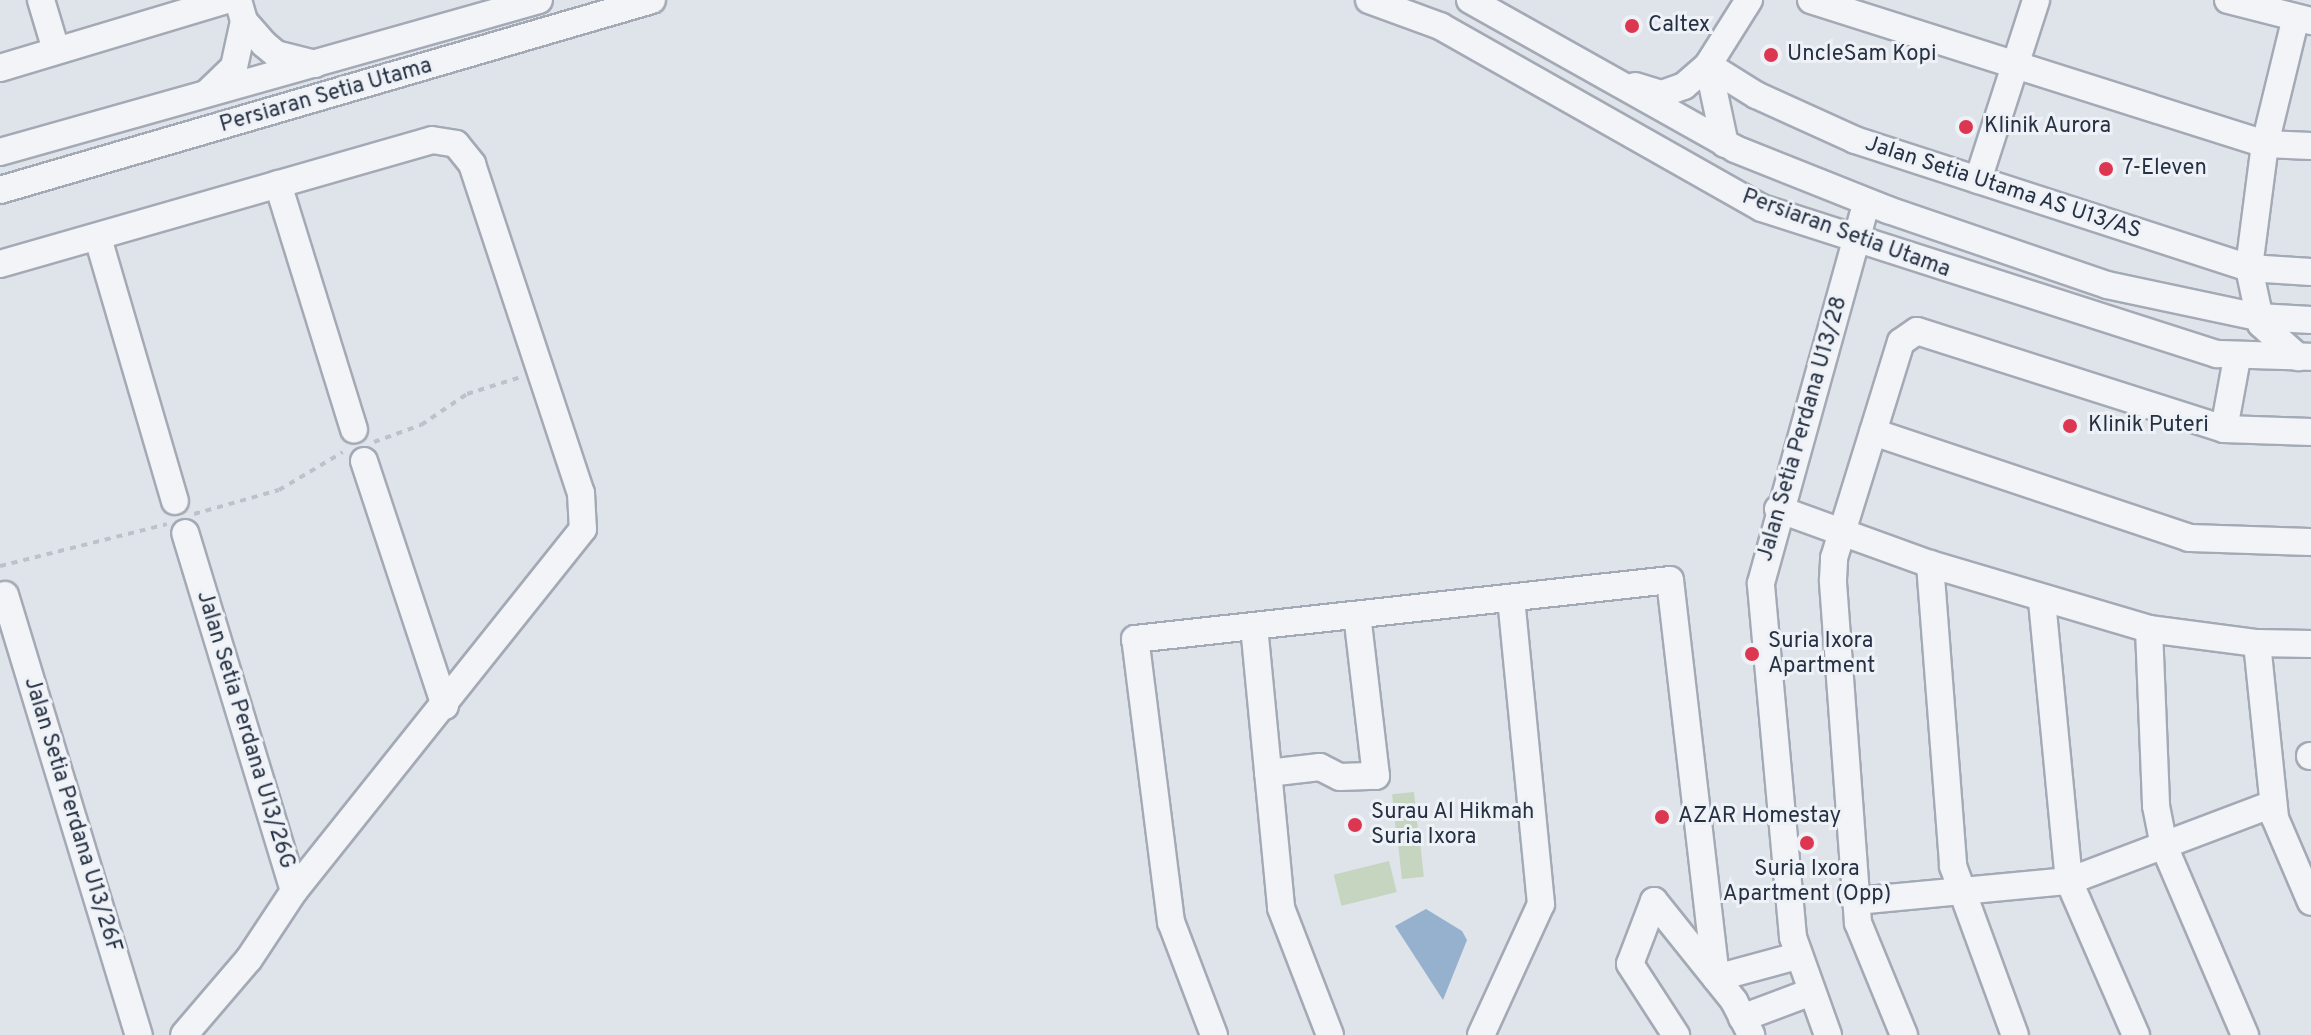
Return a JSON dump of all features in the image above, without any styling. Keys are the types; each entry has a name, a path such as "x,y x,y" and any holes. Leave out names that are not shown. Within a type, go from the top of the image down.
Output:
{"street":[{"path":"41,0 56,50"},
{"path":"0,68 227,0"},
{"name":"Persiaran Setia Utama","path":"0,152 539,0"},
{"name":"Persiaran Setia Utama","path":"0,190 652,0"},
{"name":"Persiaran Setia Utama","path":"1369,0 1440,26 1762,208 1856,241 2237,358 2305,357"},
{"path":"1604,78 1662,94 1684,86 1708,65 1749,0"},
{"path":"1811,0 2015,68 2265,144 2311,146"},
{"path":"1978,180 2036,0"},
{"path":"2228,0 2303,21 2265,144 2249,268 2258,317 2265,331 2305,357"},
{"name":"Persiaran Setia Utama","path":"1472,1 1725,144 1867,202 2107,285 2258,317 2311,320"},
{"path":"241,11 276,54 316,64"},
{"path":"203,96 234,67 241,11"},
{"path":"1708,65 1725,144"},
{"name":"Jalan Setia Utama AS U13/AS","path":"1708,65 1803,120 2249,268 2311,272"},
{"path":"0,264 432,140 456,144 472,164 581,493 583,529 445,706 294,891"},
{"path":"278,184 445,706"},
{"name":"Jalan Setia Perdana U13/28","path":"1828,1035 1797,956 1761,583 1778,509 1867,202"},
{"path":"98,238 175,501"},
{"path":"1904,1035 1858,923 1833,580 1842,535 1901,342 1917,331 2224,429 2311,432"},
{"path":"2224,429 2237,358"},
{"path":"1873,432 2189,538 2311,542"},
{"path":"1778,509 1842,535 2042,601 2149,629 2257,643 2311,644"},
{"name":"Jalan Setia Perdana U13/26G","path":"184,1035 249,959 294,891 185,533"},
{"path":"1930,564 1959,892 2015,1035"},
{"path":"1214,1035 1171,922 1135,639 1670,580 1716,978"},
{"name":"Jalan Setia Perdana U13/26F","path":"5,595 139,1035"},
{"path":"1481,1035 1541,904 1511,598"},
{"path":"2042,601 2069,881 2136,1035"},
{"path":"1268,773 1320,767 1340,777 1376,776 1357,615"},
{"path":"1254,626 1281,908 1330,1035"},
{"path":"2149,629 2156,806 2164,846 2245,1035"},
{"path":"2257,643 2273,804 2311,902"},
{"path":"1856,901 2069,881 2273,804"},
{"path":"1676,1035 1630,964 1654,901 1716,978 1747,1027 1811,992"},
{"path":"1716,978 1797,956"}],"path":[{"path":"0,566 125,538 279,490 360,446 421,425 467,394 539,371"}],"green space":[{"path":"1414,792 1418,828 1396,830 1392,794"},
{"path":"1420,841 1424,877 1402,879 1398,843"},
{"path":"1389,861 1397,892 1341,906 1334,875"}],"water":[{"path":"1426,909 1462,931 1467,940 1443,1000 1395,926"}],"place":[{"name":"Caltex","path":"1632,26"},
{"name":"UncleSam Kopi","path":"1771,55"},
{"name":"Klinik Aurora","path":"1966,127"},
{"name":"7-Eleven","path":"2106,169"},
{"name":"Klinik Puteri","path":"2070,426"},
{"name":"Suria Ixora Apartment","path":"1752,654"},
{"name":"AZAR Homestay","path":"1662,817"},
{"name":"Surau Al Hikmah Suria Ixora","path":"1355,825"},
{"name":"Suria Ixora Apartment (Opp)","path":"1807,843"}]}
